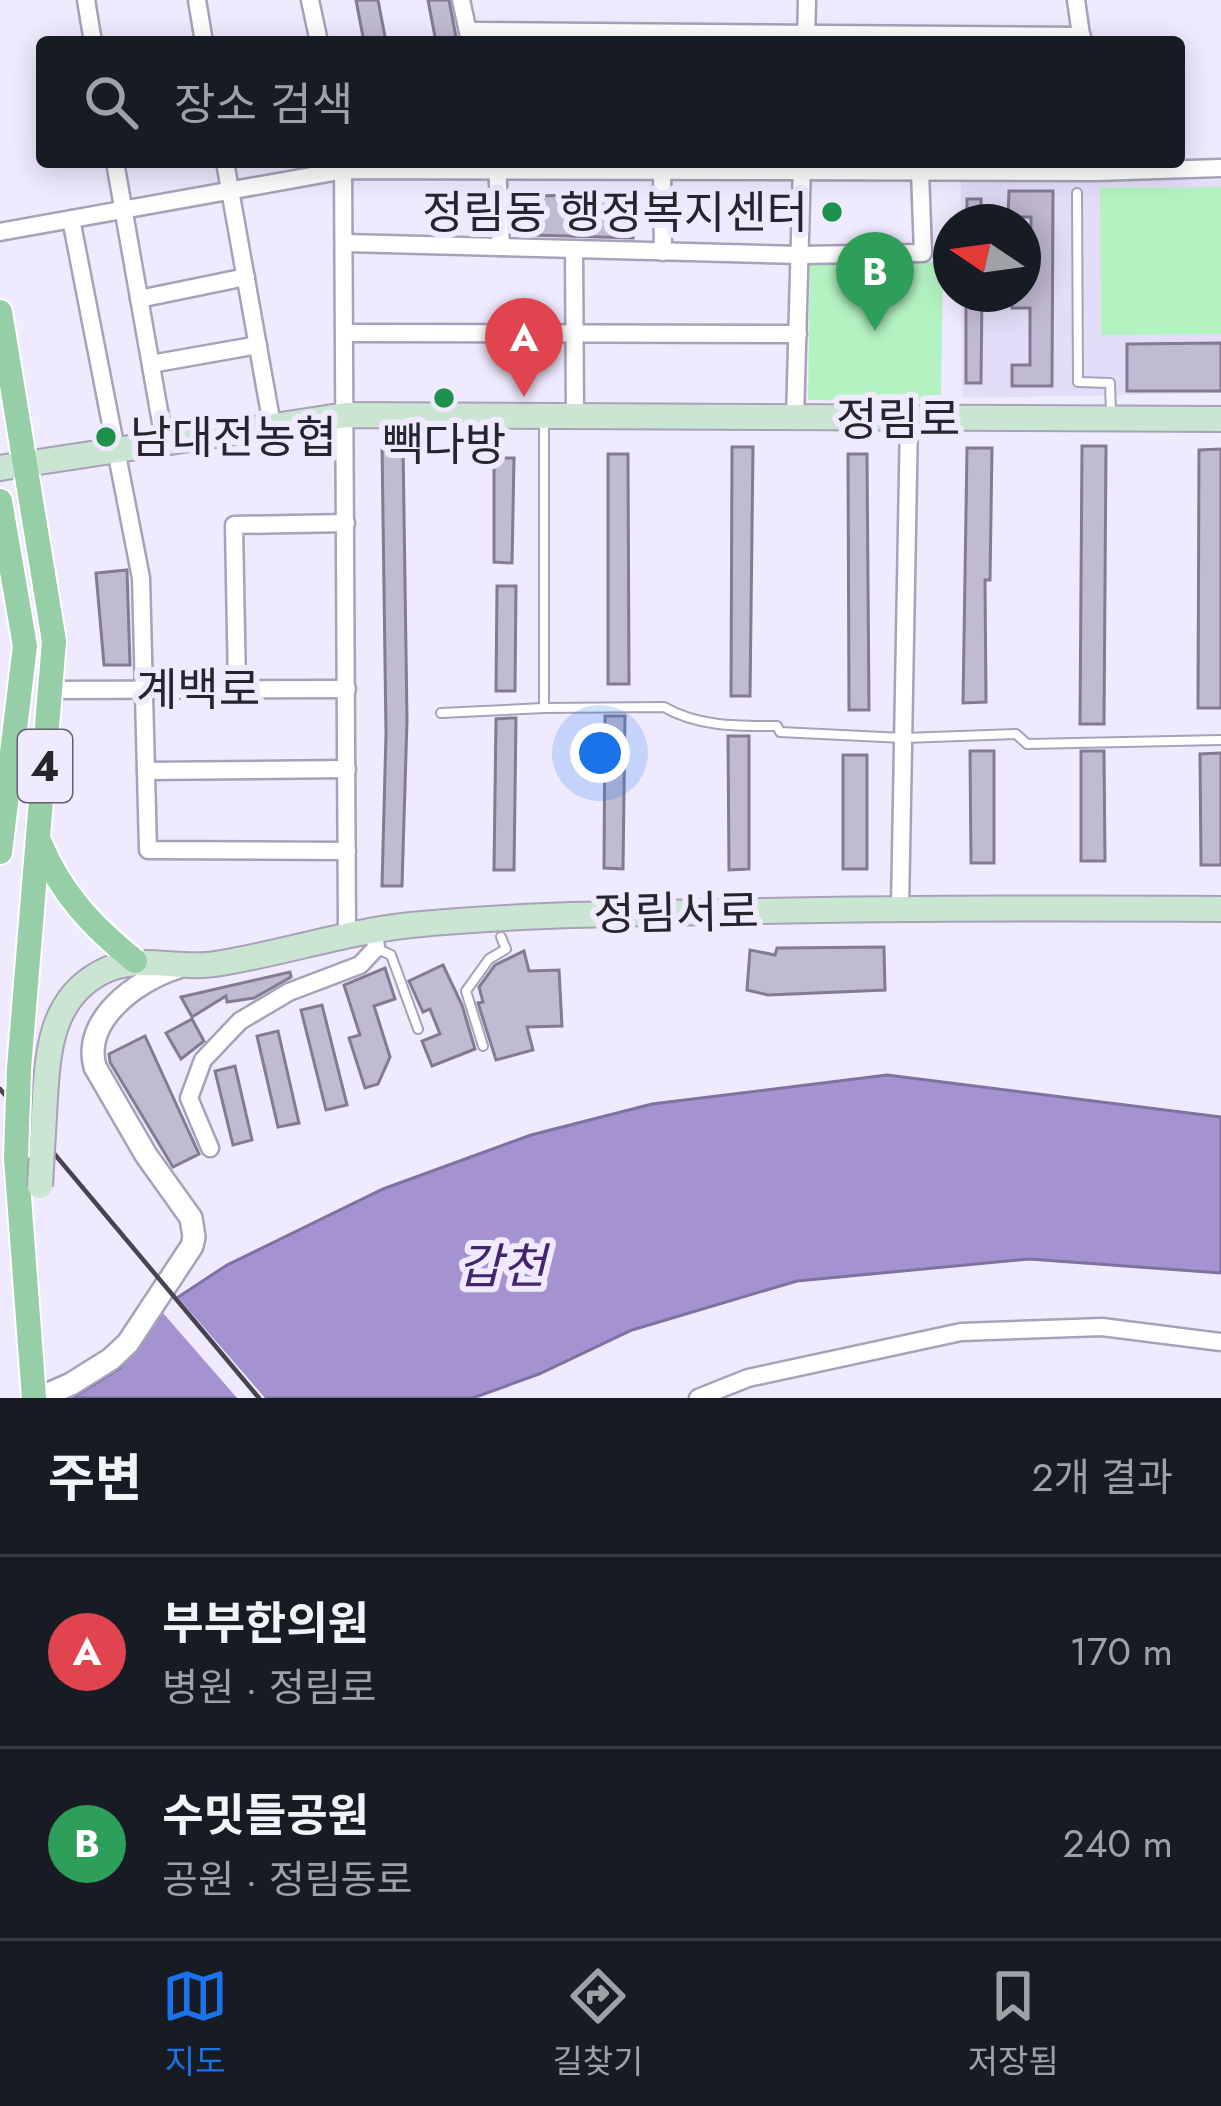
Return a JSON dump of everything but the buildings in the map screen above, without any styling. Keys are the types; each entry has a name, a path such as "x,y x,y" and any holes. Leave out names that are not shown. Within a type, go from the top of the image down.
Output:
{"main road":[{"name":"4","path":"0,312 54,641 40,842 25,965 16,1157 36,1398"},
{"name":"정림로","path":"0,468 346,416 1221,419"},
{"name":"4","path":"0,501 25,646 0,852"},
{"path":"40,842 54,877 79,911 135,961"},
{"name":"정림서로","path":"135,961 176,968 218,964 347,933 375,939 504,918 900,908 1221,909"},
{"path":"20,1218 40,1186 48,1054 61,1007 100,972 135,961"}],"street":[{"path":"86,0 92,36"},
{"path":"196,0 203,36"},
{"path":"310,0 318,36"},
{"path":"461,0 469,36"},
{"path":"806,36 807,0"},
{"path":"1076,0 1082,36"},
{"path":"116,168 165,445"},
{"path":"226,168 272,425"},
{"path":"0,232 334,168"},
{"path":"344,168 347,933"},
{"path":"497,168 501,248"},
{"path":"538,168 767,168"},
{"path":"795,419 802,168"},
{"path":"832,168 1050,168"},
{"path":"1185,168 1221,168"},
{"path":"662,171 662,252"},
{"path":"346,243 800,255 923,253 920,171"},
{"path":"71,219 142,578 148,850 347,851"},
{"path":"574,249 575,417"},
{"path":"139,299 246,277"},
{"path":"345,333 797,334"},
{"path":"151,364 258,345"},
{"path":"900,908 909,419"},
{"path":"237,689 234,525 346,523"},
{"name":"계백로","path":"50,691 347,689"},
{"path":"146,771 347,769"},
{"path":"210,1148 190,1098 202,1060 240,1021 289,992 360,965 375,939"},
{"path":"36,1398 71,1384 128,1343 192,1246 191,1218 146,1155 91,1052 94,1036 110,1010 160,973 176,968"},
{"path":"698,1398 748,1378 961,1333 1102,1327 1221,1342"}],"lane":[{"path":"1077,194 1078,382 1110,382 1111,420"},
{"path":"544,417 544,708"},
{"path":"441,713 664,707 680,717 733,726 777,726 780,732 904,738 1016,734 1028,744 1221,740"},
{"path":"483,1046 466,991 489,959 506,949 501,937"},
{"path":"375,939 391,955 418,1029"}],"shaded area":[{"path":"961,180 1221,180 1221,393 962,398 961,312 1041,312 1041,204 961,204"}],"green space":[{"path":"1221,187 1221,334 1101,335 1100,188"},
{"path":"810,261 933,262 933,312 942,312 941,401 808,400"}],"water":[{"name":"갑천","path":"887,1075 1221,1117 1221,1273 1029,1259 797,1281 632,1330 539,1374 473,1398 72,1398 120,1368 157,1311 227,1265 383,1189 531,1135 652,1104"}],"pier":[{"path":"174,1293 265,1398 237,1398 156,1305"}],"railway":[{"path":"0,1089 259,1398"}],"place":[{"name":"정림동 행정복지센터","path":"832,212"},
{"name":"수밋들공원","path":"875,331"},
{"name":"부부한의원","path":"524,397"},
{"name":"빽다방","path":"444,398"},
{"name":"남대전농협","path":"106,437"}]}
